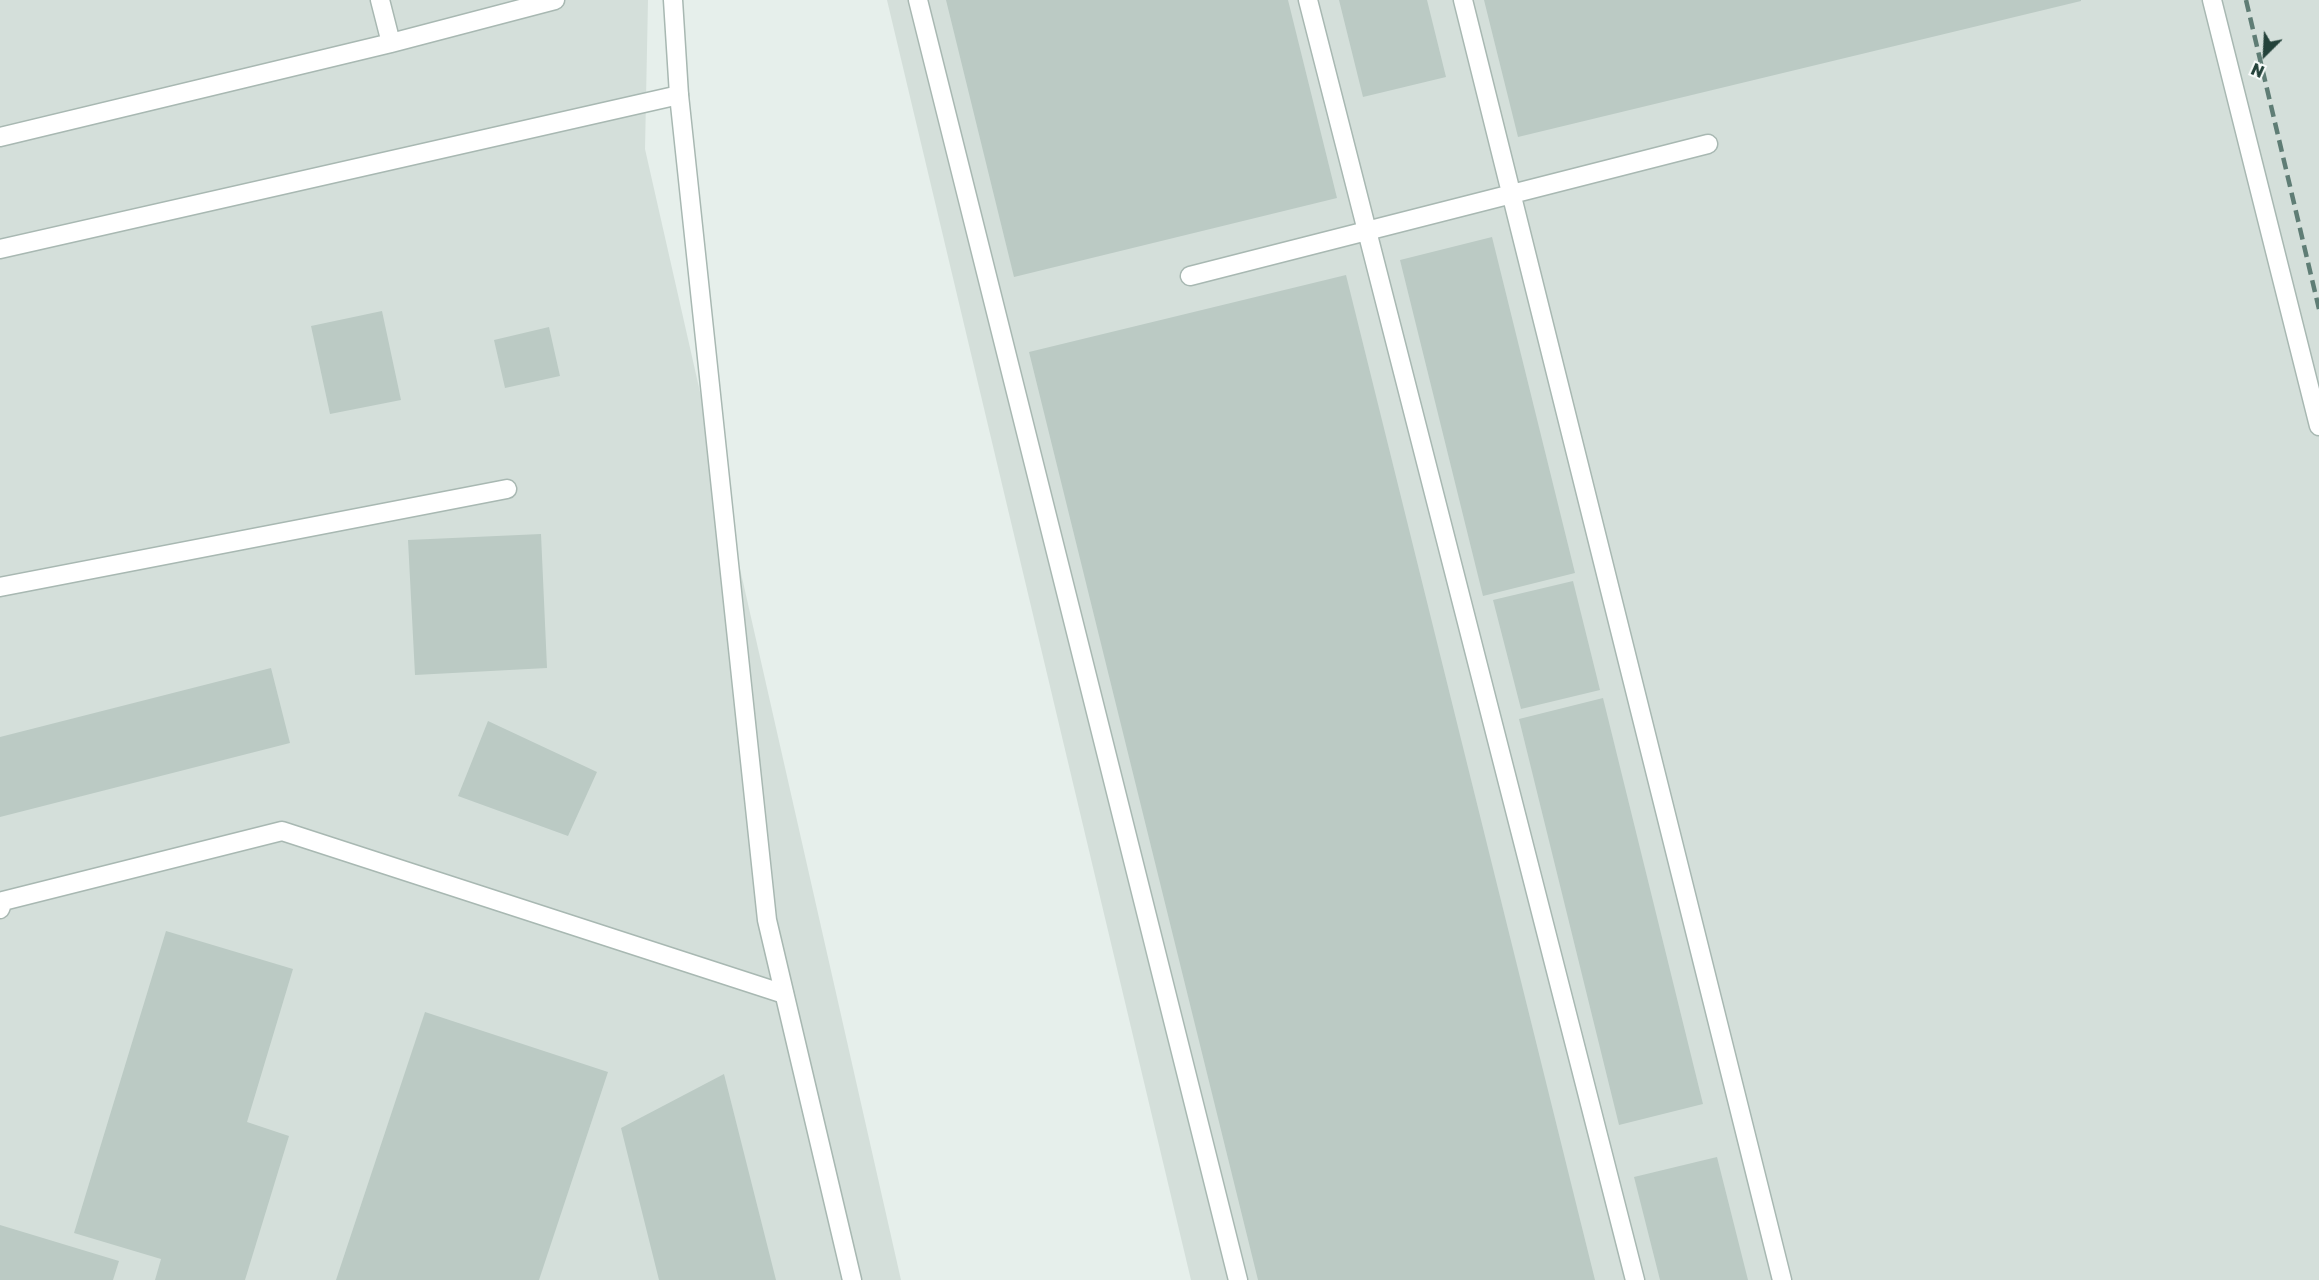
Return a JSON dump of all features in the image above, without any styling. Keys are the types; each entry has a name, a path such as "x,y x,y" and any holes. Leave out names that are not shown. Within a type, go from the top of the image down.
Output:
{"street":[{"path":"380,0 391,43"},
{"path":"0,137 391,43 555,0"},
{"path":"673,0 679,95 767,920 852,1280"},
{"path":"918,0 1238,1280"},
{"path":"1308,0 1635,1280"},
{"path":"1463,0 1782,1280"},
{"path":"2212,0 2319,426"},
{"path":"0,249 679,95"},
{"path":"1190,276 1708,144"},
{"path":"0,587 507,489"},
{"path":"0,909 3,901 282,831 784,994"}],"shaded area":[{"path":"0,0 648,0 645,149 901,1280 0,1280"},
{"path":"887,0 2319,0 2319,1280 1191,1280"}],"building":[{"path":"946,0 1288,0 1337,198 1014,277"},
{"path":"1339,0 1427,0 1446,77 1363,97"},
{"path":"1484,0 2081,0 2081,1 1518,137"},
{"path":"1492,237 1575,573 1483,596 1400,260"},
{"path":"1346,275 1595,1280 1258,1280 1029,352"},
{"path":"382,311 401,400 330,414 311,326"},
{"path":"549,327 560,376 505,388 494,340"},
{"path":"541,534 547,668 415,675 408,540"},
{"path":"1573,581 1600,690 1521,709 1493,600"},
{"path":"271,668 290,743 0,817 0,737"},
{"path":"1603,698 1703,1104 1619,1125 1519,719"},
{"path":"488,721 597,772 568,836 458,796"},
{"path":"166,931 293,969 247,1122 289,1136 245,1280 155,1280 161,1259 74,1233"},
{"path":"425,1012 608,1072 539,1280 336,1280"},
{"path":"724,1074 776,1280 659,1280 621,1128"},
{"path":"1717,1157 1748,1280 1660,1280 1634,1177"},
{"path":"0,1225 119,1261 113,1280 0,1280"}],"railway":[{"path":"2246,0 2319,309"}]}
